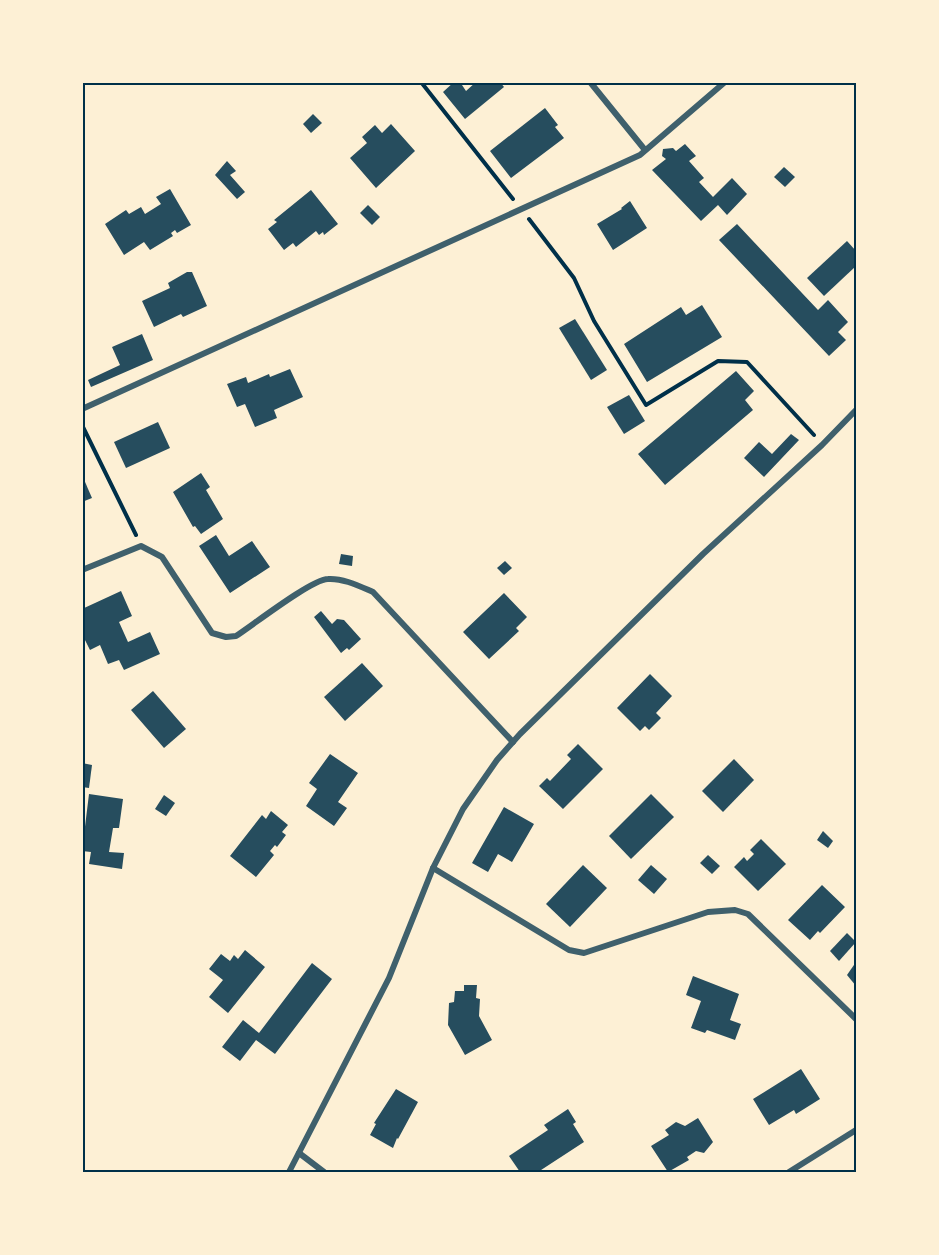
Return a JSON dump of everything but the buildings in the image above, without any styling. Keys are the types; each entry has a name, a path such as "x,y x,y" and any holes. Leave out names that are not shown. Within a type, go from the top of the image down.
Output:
{"street":[{"path":"590,82 645,150"},
{"path":"82,409 640,155 725,82"},
{"path":"289,1173 389,978 433,868 463,809 497,760 703,554 822,445 856,410"},
{"path":"82,570 141,546 154,552 162,557 212,633 226,637 236,636 326,578 350,582 373,592 513,742"},
{"path":"433,868 568,950 584,953 708,912 735,910 748,915 856,1019"},
{"path":"789,1173 856,1130"},
{"path":"299,1153 324,1173"}],"path":[{"path":"421,82 547,240 574,278 594,321 646,405 718,361 747,362 822,445"},
{"path":"82,424 141,546"}]}
